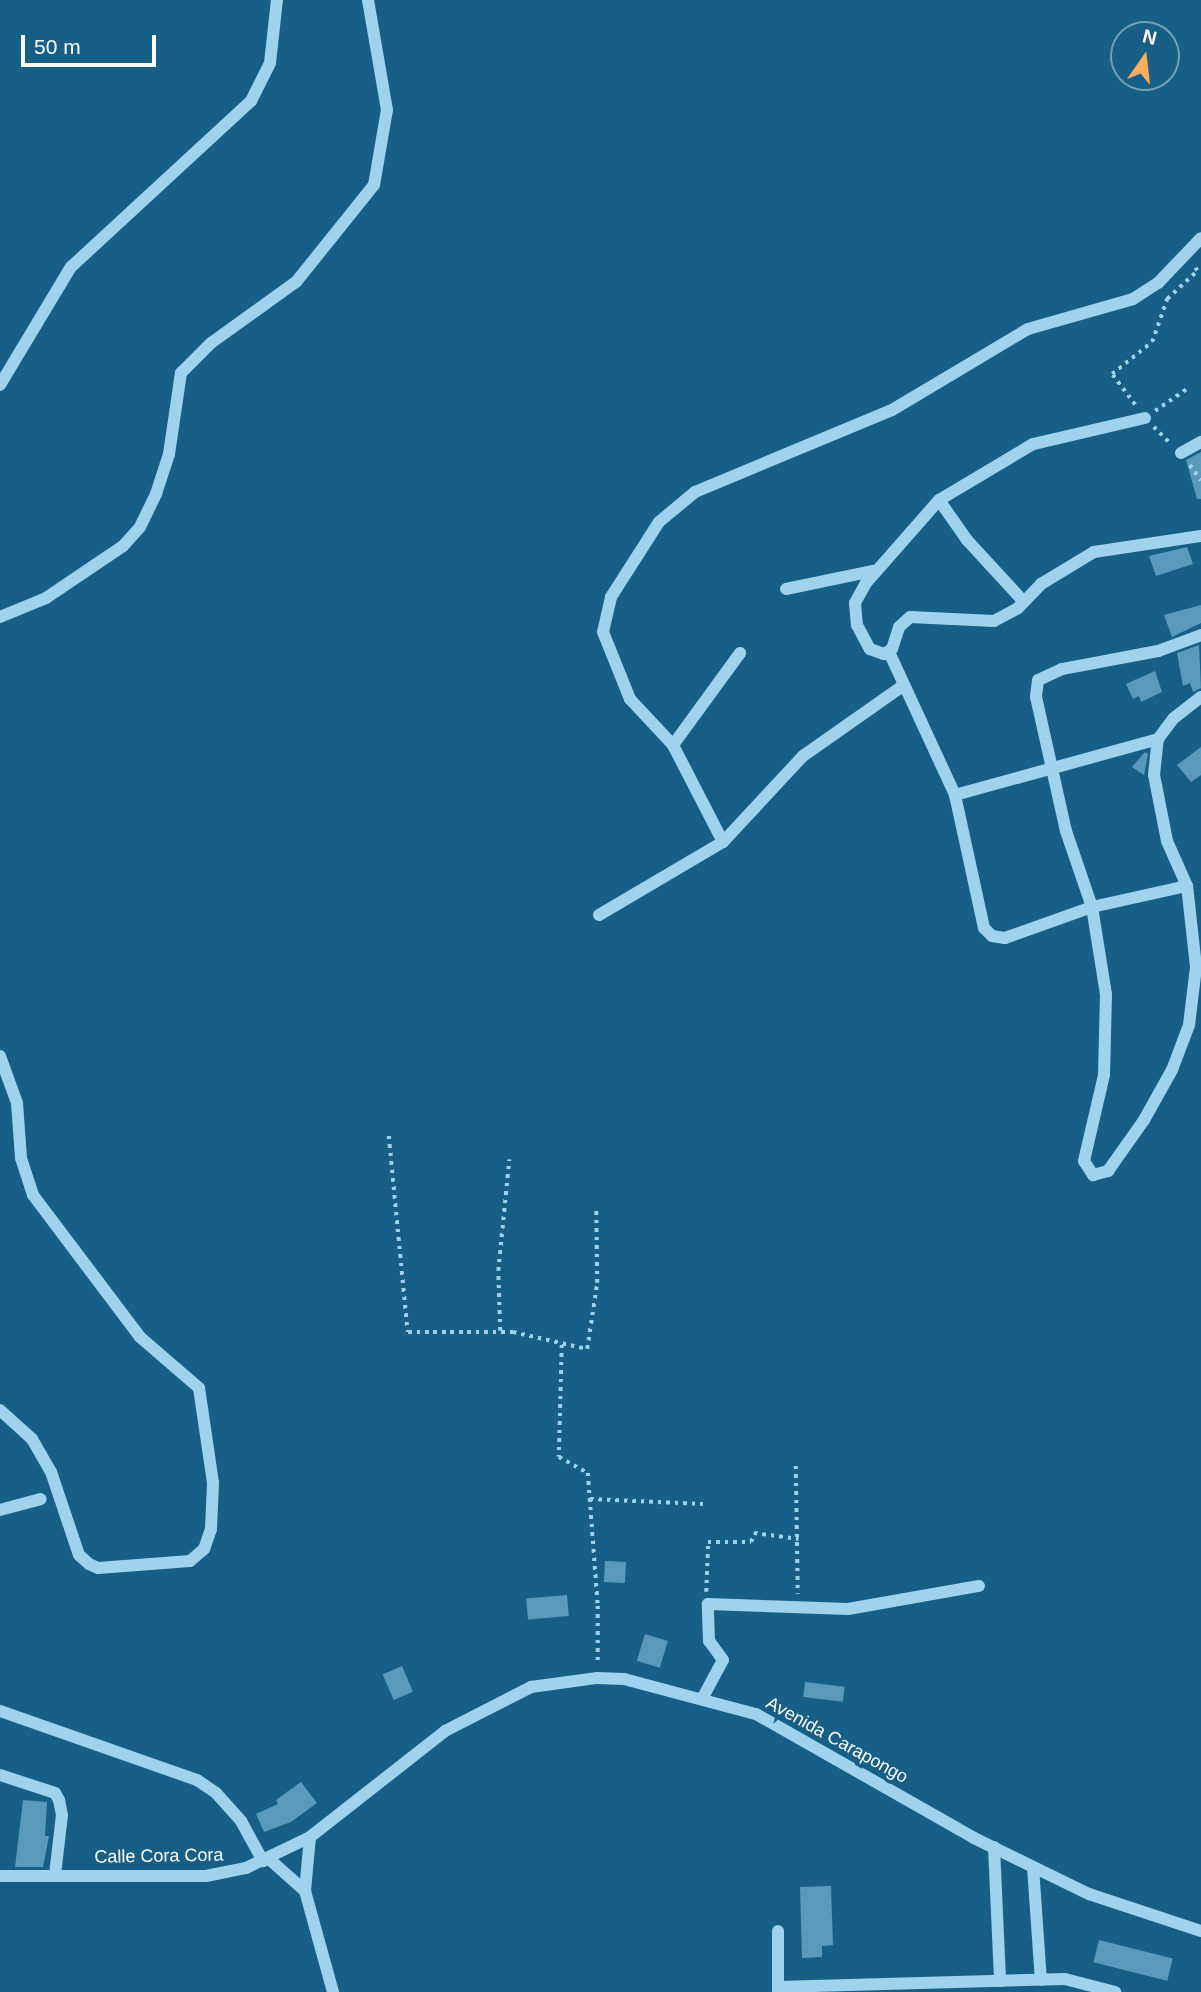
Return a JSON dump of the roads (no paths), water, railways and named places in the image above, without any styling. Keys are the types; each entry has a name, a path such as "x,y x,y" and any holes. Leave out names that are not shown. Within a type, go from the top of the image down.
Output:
{"street":[{"path":"0,385 71,267 251,101 270,63 277,0"},
{"path":"0,617 46,598 123,546 156,495 169,454 181,373 211,343 296,282 374,185 387,110 368,0"},
{"path":"723,842 673,745 630,699 606,643 603,621 628,568 671,510 695,492 892,410 1028,329 1133,299 1186,255 1201,238"},
{"path":"889,652 870,649 855,618 858,596 873,571 940,500 1033,444 1145,418"},
{"path":"1181,453 1201,442"},
{"path":"940,500 967,540 1024,602"},
{"path":"1188,886 1092,908 1005,938 987,933 956,795 901,687 889,652 899,627 910,617 926,614 984,622 1003,617 1024,602 1041,584 1094,552 1201,536"},
{"path":"786,589 873,571"},
{"path":"1201,635 1158,651 1062,669 1038,680 1037,697 1055,766 1066,831 1092,908 1106,994 1107,1046 1084,1166 1098,1177 1108,1171 1144,1120 1172,1070 1189,1025 1196,967 1188,886 1167,841 1154,775 1158,739 1174,718 1201,697"},
{"path":"673,745 740,653"},
{"path":"599,915 723,842 803,755 901,687"},
{"path":"956,795 1158,739"},
{"path":"0,1056 17,1103 21,1158 33,1195 140,1337 200,1388 213,1483 211,1530 204,1549 190,1560 98,1568 89,1564 79,1555 51,1472 32,1438 0,1410"},
{"path":"0,1510 41,1499"},
{"path":"702,1699 723,1660 709,1641 708,1604 848,1609 979,1586"},
{"name":"Avenida Carapongo","path":"310,1837 445,1731 531,1686 597,1678 624,1679 756,1714 1033,1867 1089,1894 1201,1931"},
{"path":"0,1711 197,1780 216,1793 241,1821 266,1860 305,1891"},
{"path":"0,1775 55,1793 59,1800 62,1815 55,1875"},
{"path":"310,1837 305,1891 333,1992"},
{"name":"Calle Cora Cora","path":"0,1876 206,1876 230,1873 266,1860 310,1837"},
{"path":"993,1847 1000,1981"},
{"path":"1033,1867 1041,1980"},
{"path":"778,1931 778,1989 1065,1979 1115,1992"}]}
